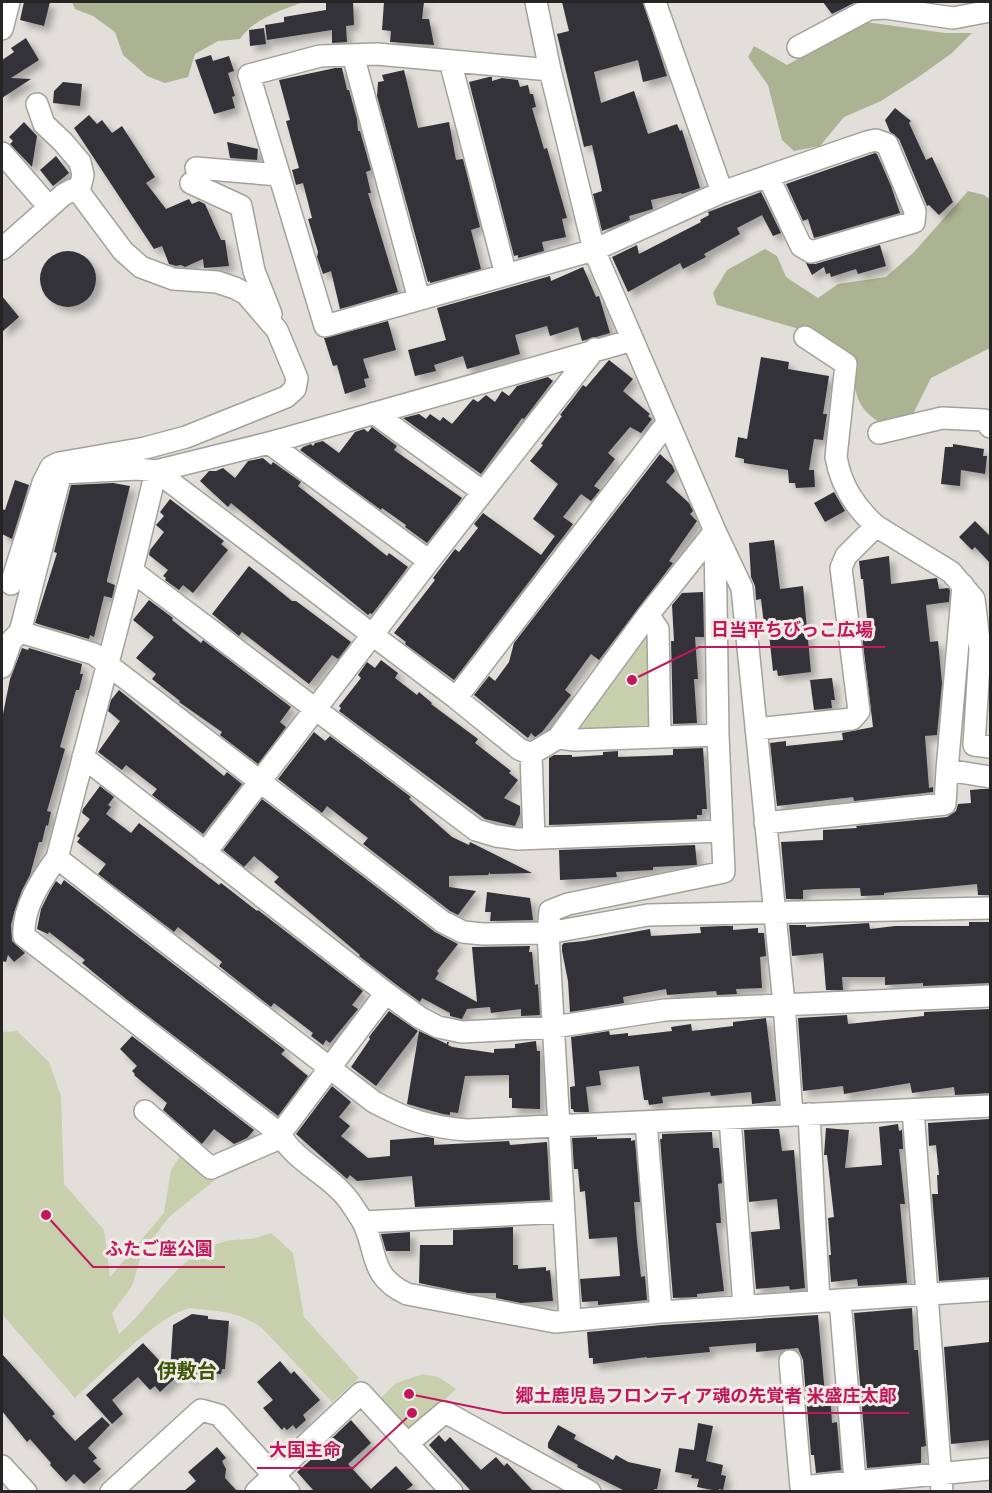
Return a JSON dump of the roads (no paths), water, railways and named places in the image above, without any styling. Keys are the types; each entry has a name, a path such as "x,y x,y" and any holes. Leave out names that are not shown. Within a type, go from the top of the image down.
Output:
{"street":[{"path":"2,29 9,2"},
{"path":"536,2 550,70 594,250 715,531 742,588 774,912 800,1115 819,1301"},
{"path":"655,2 722,192"},
{"path":"798,47 869,9 885,8 953,18 990,11"},
{"path":"550,70 377,54 320,56 249,75 325,326 594,250 722,192 768,176 867,142 876,140 886,144 915,212 914,222 811,252 801,246 768,176"},
{"path":"353,55 419,299"},
{"path":"450,61 506,275"},
{"path":"37,104 44,124 80,162 83,175 79,192"},
{"path":"2,153 49,207"},
{"path":"60,468 186,437 286,397 295,389 297,378 254,271 241,206 194,175 279,175"},
{"path":"2,249 49,207 72,190 79,192 123,251 141,267 173,279 217,282 235,288 246,294 277,330"},
{"path":"805,337 846,364 836,457 843,486 859,511 876,526 951,572 974,599 980,650 974,745 990,747"},
{"path":"11,584 43,483 51,467 156,471 269,443 633,340"},
{"path":"205,853 595,349"},
{"path":"374,413 483,492"},
{"path":"879,433 942,418 984,420 990,427"},
{"path":"456,698 668,422"},
{"path":"269,443 429,561"},
{"path":"2,667 11,641 20,633 60,468"},
{"path":"156,471 57,858 38,885 23,925 24,936 280,1134 286,1145 338,1187 363,1222 383,1278 393,1287 407,1294 544,1321 990,1290"},
{"path":"156,471 456,698 519,749 531,754"},
{"path":"756,729 852,719 859,711 842,568 846,556 876,526"},
{"path":"531,754 558,738 648,615 715,531"},
{"path":"570,1320 548,933 550,911 568,904 724,872 718,735 715,531"},
{"path":"132,571 476,830 518,839 721,831"},
{"path":"765,823 945,804 963,585"},
{"path":"648,615 658,629 660,736"},
{"path":"20,633 94,654 259,782 443,921 462,932 548,933 648,915 990,908"},
{"path":"558,738 575,740 718,735"},
{"path":"531,754 534,838"},
{"path":"83,757 386,993 419,1017 438,1027 462,1032 554,1027 665,1010 990,996"},
{"path":"947,770 990,777"},
{"path":"57,858 374,1102 423,1125 467,1130 990,1106"},
{"path":"144,1111 211,1168 273,1141 386,993"},
{"path":"913,1110 942,1482"},
{"path":"730,1118 744,1306"},
{"path":"646,1122 660,1312"},
{"path":"363,1222 564,1212"},
{"path":"840,1300 855,1486"},
{"path":"790,1361 801,1486 942,1482 990,1468"},
{"path":"256,1491 361,1393 452,1491"},
{"path":"111,1491 201,1410 219,1415 290,1491"},
{"path":"407,1444 445,1412 590,1491"},
{"path":"2,1466 26,1491"}],"place":[{"name":"日当平ちびっこ広場","path":"632,680"},
{"name":"ふたご座公園","path":"46,1215"},
{"name":"郷土鹿児島フロンティア魂の先覚者 米盛庄太郎","path":"409,1394"},
{"name":"大国主命","path":"412,1413"}],"district":[{"name":"伊敷台","path":"187,1371"}]}
